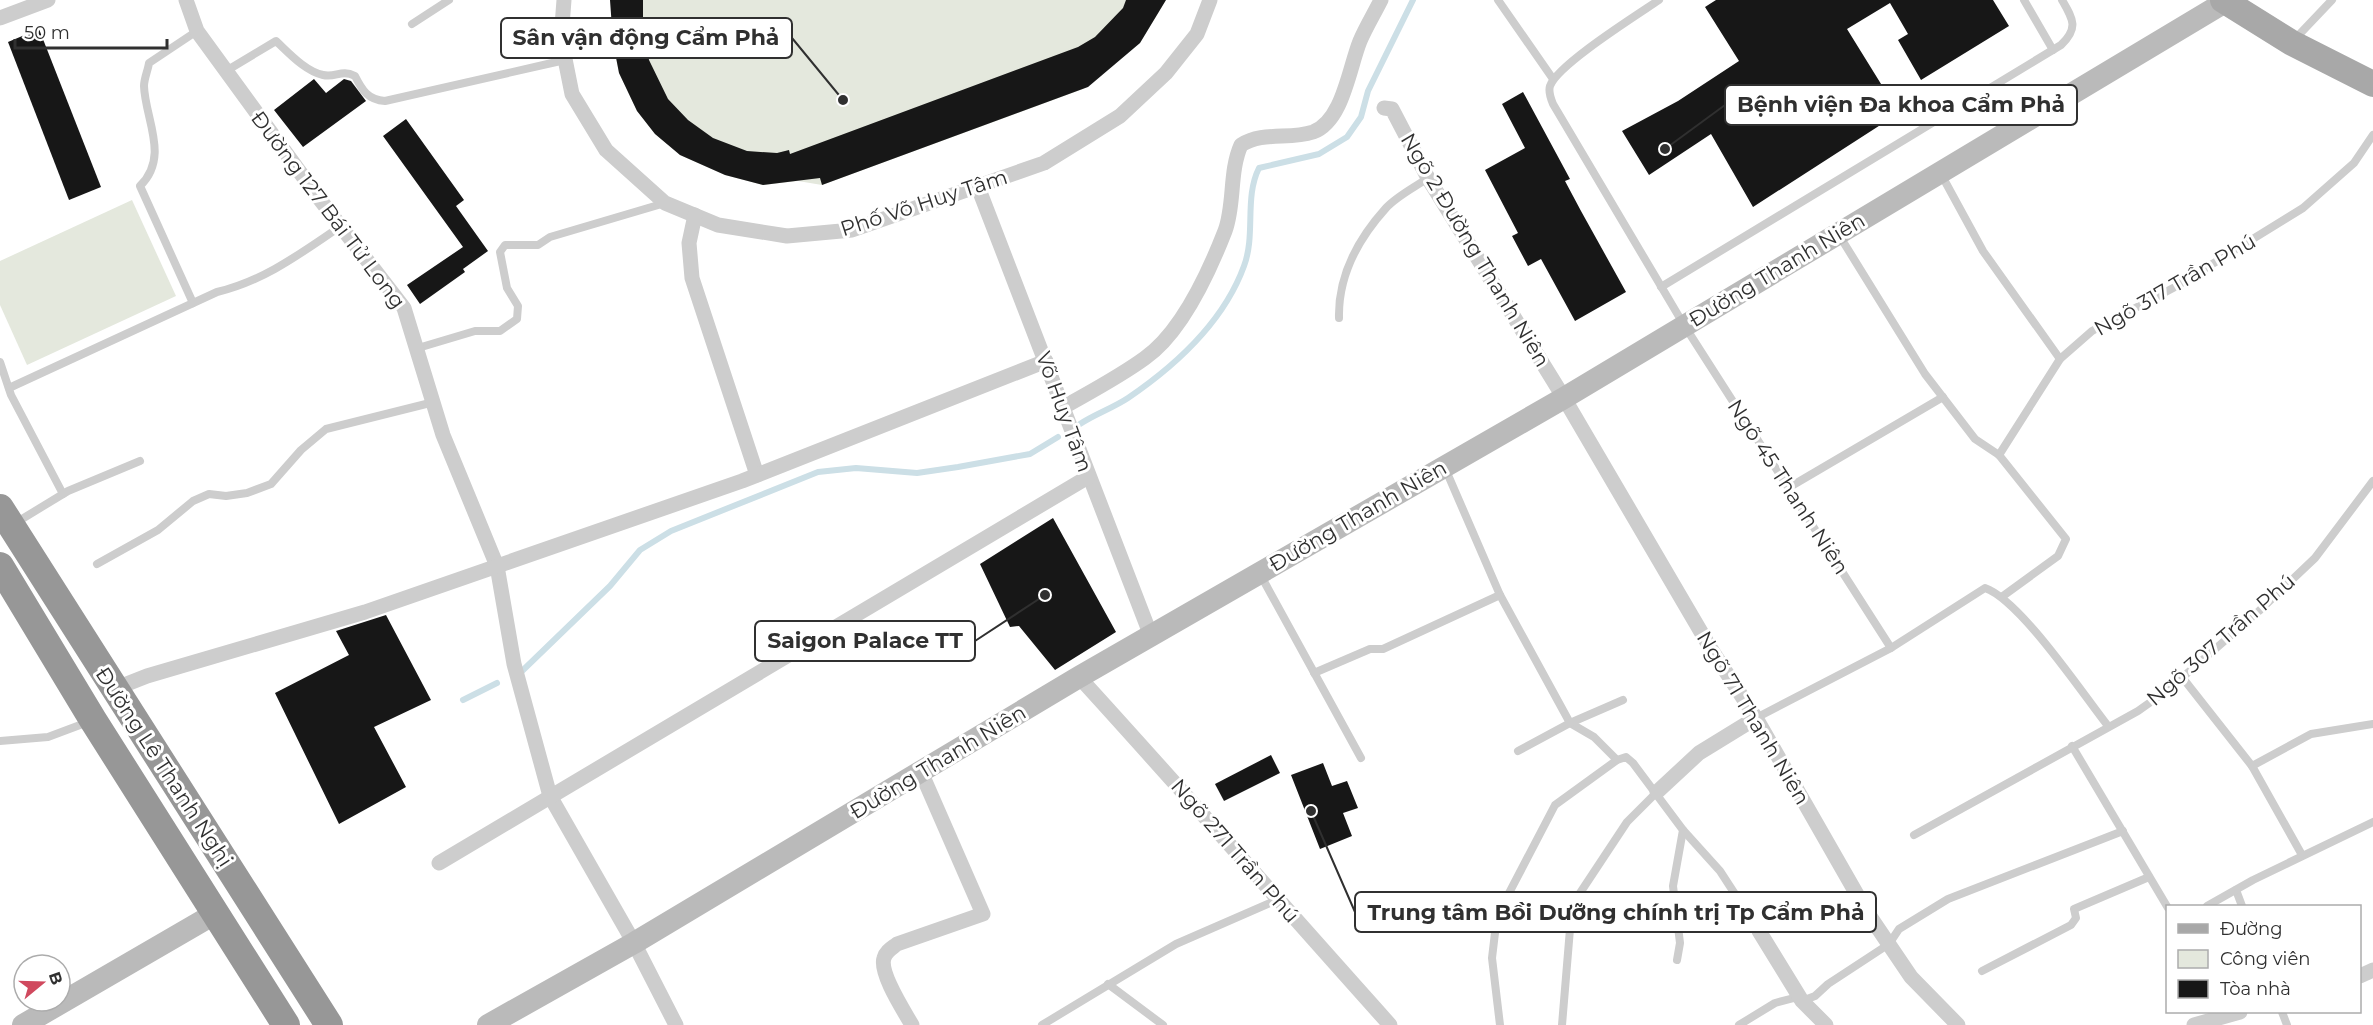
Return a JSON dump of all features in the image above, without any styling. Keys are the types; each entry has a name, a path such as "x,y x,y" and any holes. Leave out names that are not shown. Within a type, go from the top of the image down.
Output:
{"highway":[{"name":"Đường Lê Thanh Nghị","path":"5,517 329,1025"},
{"name":"Đường Lê Thanh Nghị","path":"0,566 93,720 286,1025"}],"main road":[{"path":"2224,1 2292,43 2373,84"}],"street":[{"path":"0,18 48,0"},
{"name":"Đường 127 Bái Tử Long","path":"186,0 197,31 340,226 404,308 443,435 497,566 514,664 550,796 634,944 676,1025"},
{"name":"Phố Võ Huy Tâm","path":"564,0 561,39 572,94 606,150 665,203 718,225 788,236 852,231 1044,163 1120,116 1166,72 1197,34 1210,0"},
{"path":"1062,408 1146,358 1167,339 1191,304 1225,229 1235,162 1242,145 1263,137 1306,134 1325,126 1348,84 1360,42 1380,0"},
{"name":"Đường Thanh Niên","path":"488,1025 634,944 1079,677 1564,398 2224,1"},
{"name":"Ngõ 2 Đường Thanh Niên","path":"1384,108 1392,110 1428,177 1564,398"},
{"name":"Võ Huy Tâm","path":"978,187 1151,636"},
{"path":"694,215 689,243 693,278 757,475"},
{"path":"114,689 147,676 365,612 757,475 1046,361"},
{"name":"Ngõ 71 Thanh Niên","path":"1564,398 1711,649 1756,718 1867,912 1911,977 1958,1025"},
{"path":"439,862 1088,477"},
{"name":"Ngõ 271 Trần Phú","path":"1079,677 1207,817 1277,900 1390,1025"},
{"path":"1657,792 1699,753 1756,718"},
{"path":"912,1025 885,972 882,960 886,952 897,944 983,914 921,772"},
{"path":"23,1025 47,1019 216,913"},
{"path":"1759,931 1802,1001 1826,1025"},
{"path":"2194,1025 2234,1013"}],"lane":[{"path":"412,24 449,0"},
{"path":"1498,0 1553,79 1576,59 1659,0"},
{"path":"2024,0 2053,50"},
{"path":"1661,287 2053,50 2071,36 2073,25 2062,0"},
{"path":"2292,43 2332,0"},
{"path":"193,303 140,186 151,173 155,152 153,124 144,86 149,63 197,31"},
{"path":"226,71 276,41 310,69 324,76 346,71 355,76 362,91 375,100 385,101 565,60"},
{"name":"Ngõ 45 Thanh Niên","path":"1553,79 1549,89 1553,104 1661,287 1891,648"},
{"name":"Ngõ 317 Trần Phú","path":"1999,456 2060,359 2092,332 2175,287 2303,208 2354,163 2373,135"},
{"path":"1940,173 1983,251 2060,359"},
{"path":"1339,318 1339,292 1354,254 1387,207 1428,177"},
{"path":"418,348 475,331 500,332 517,319 518,306 507,288 500,252 505,245 538,245 550,237 665,203"},
{"path":"9,388 217,292 244,286 267,274 340,226"},
{"path":"1838,234 1925,374 1975,439 1999,456 2066,539 2058,556 2003,596"},
{"path":"0,362 9,388 63,494"},
{"path":"1788,488 1943,397"},
{"path":"96,564 158,530 194,501 209,494 226,496 247,493 271,484 301,450 326,429 434,402"},
{"path":"5,517 140,461"},
{"path":"1444,467 1500,595 1570,723 1600,742 1617,760"},
{"name":"Ngõ 307 Trần Phú","path":"1914,835 2138,711 2182,677 2259,611 2315,558 2373,482"},
{"path":"1259,573 1361,758"},
{"path":"1756,718 1891,648 1985,588 2003,596 2021,615 2108,726"},
{"path":"1314,673 1370,649 1383,649 1500,595"},
{"path":"2182,677 2252,766 2302,855"},
{"path":"1518,751 1570,723 1623,700"},
{"path":"0,741 48,737 93,720"},
{"path":"2252,766 2311,734 2373,724"},
{"path":"2072,746 2166,905"},
{"path":"1500,1025 1492,958 1497,916 1555,805 1617,760 1626,757 1633,763 1657,792 1683,830 1720,871 1759,931"},
{"path":"1562,1025 1571,917 1580,893 1627,822 1657,792"},
{"path":"2209,905 2302,855 2373,822"},
{"path":"1677,960 1680,943 1673,886 1683,830"},
{"path":"1739,1025 1775,1003 1794,998 1802,1001 1815,996 1828,984 1889,945 1899,929 1948,899 2123,831"},
{"path":"1982,971 2071,925 2076,918 2074,909 2149,877"},
{"path":"2236,890 2242,905"},
{"path":"1042,1025 1176,944 1277,900"},
{"path":"1108,984 1163,1025"}],"green space":[{"path":"611,0 1166,0 1140,43 1083,89 822,185 798,181 763,185 725,175 680,155 655,134 637,111 619,73 613,42"},
{"path":"132,200 176,296 27,365 0,305 0,261"}],"building":[{"path":"610,0 643,0 643,30 649,60 668,99 688,120 713,138 747,151 777,153 789,150 790,154 1078,47 1095,37 1123,8 1126,0 1166,0 1140,43 1088,87 822,185 820,178 763,185 725,175 680,155 655,134 637,111 619,73 613,42"},
{"path":"1716,0 1993,0 2009,26 1921,80 1898,40 1908,34 1890,3 1847,29 1899,113 1753,207 1711,134 1649,175 1622,131 1678,101 1739,61 1705,7"},
{"path":"39,29 101,187 69,200 8,42"},
{"path":"314,79 326,93 344,79 351,81 366,101 303,147 274,110"},
{"path":"1523,92 1570,179 1565,181 1626,292 1575,321 1541,259 1528,266 1512,236 1518,233 1485,170 1525,148 1502,104"},
{"path":"406,119 464,200 456,206 488,251 463,269 465,272 420,304 407,285 463,247 383,136"},
{"path":"1053,518 1116,632 1055,670 1019,626 1010,627 980,564"},
{"path":"386,615 431,700 374,727 406,787 339,824 275,693 349,655 336,631"},
{"path":"1271,755 1280,773 1224,801 1215,784"},
{"path":"1323,763 1332,786 1347,781 1358,808 1343,813 1352,836 1320,849 1291,775"}],"waterway":[{"path":"1080,424 1122,402 1163,372 1196,341 1211,323 1224,305 1244,266 1249,241 1252,191 1259,168 1319,154 1347,137 1361,117 1368,91 1413,0"},
{"path":"520,673 610,586 640,550 671,531 818,472 856,468 917,473 1030,454 1058,437"},
{"path":"463,700 497,683"}],"place":[{"name":"Sân vận động Cẩm Phả","path":"843,100"},
{"name":"Bệnh viện Đa khoa Cẩm Phả","path":"1665,149"},
{"name":"Saigon Palace TT","path":"1045,595"},
{"name":"Trung tâm Bồi Dưỡng chính trị Tp Cẩm Phả","path":"1311,811"}]}
